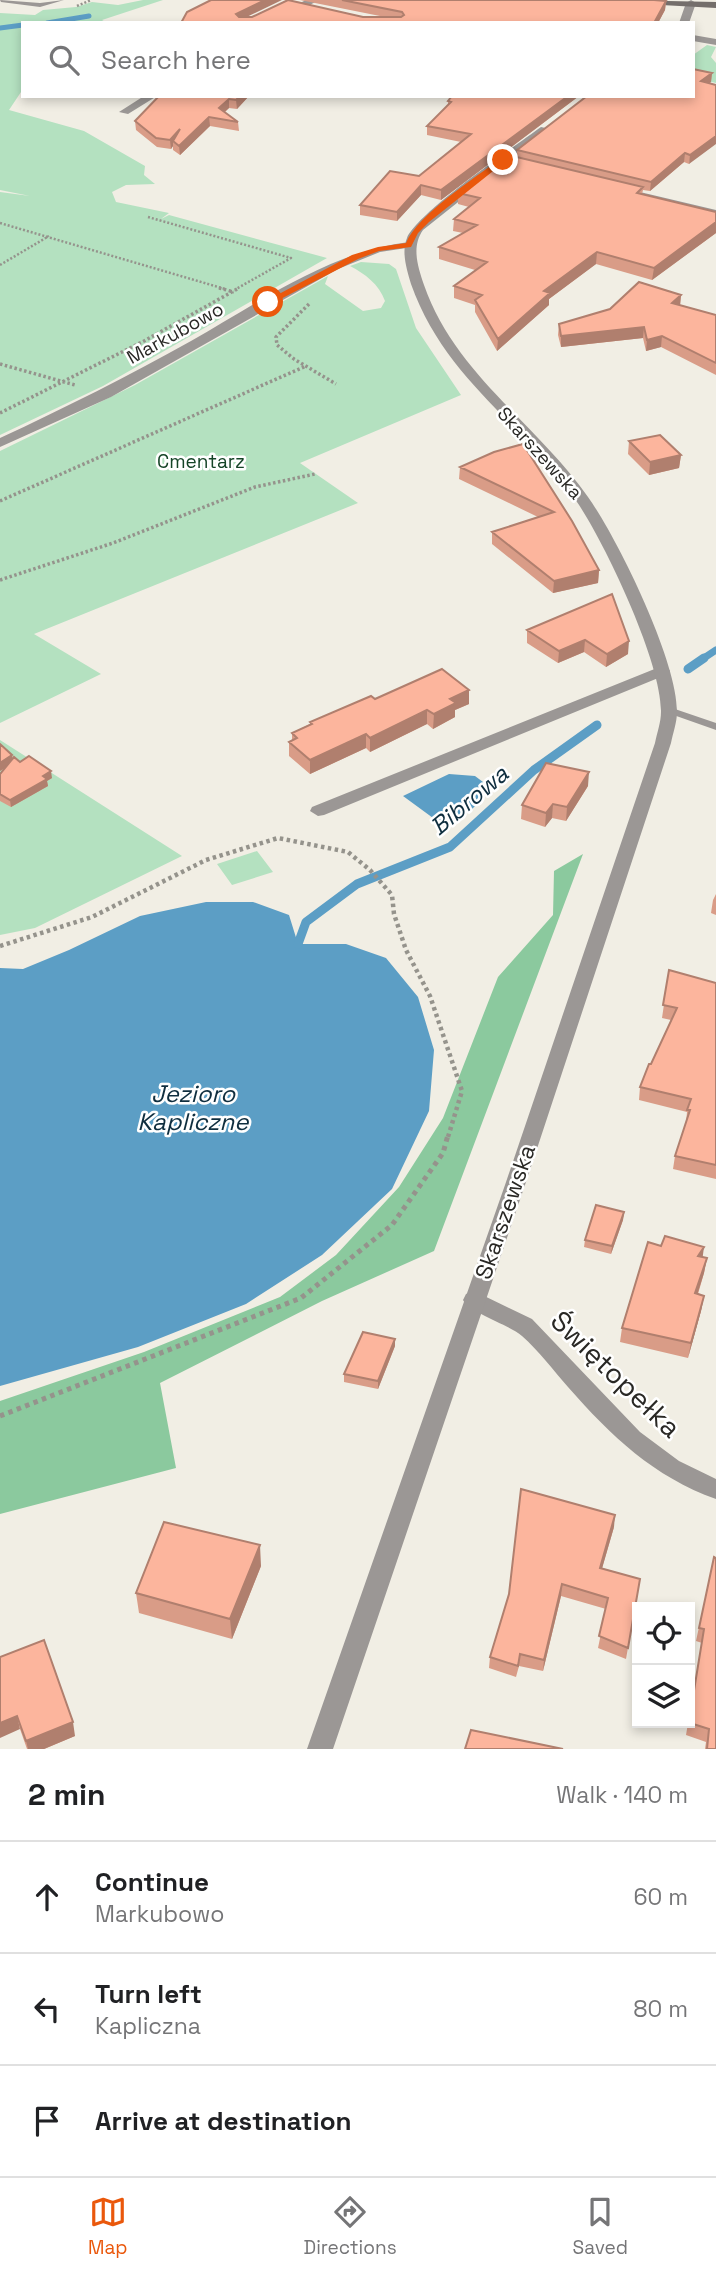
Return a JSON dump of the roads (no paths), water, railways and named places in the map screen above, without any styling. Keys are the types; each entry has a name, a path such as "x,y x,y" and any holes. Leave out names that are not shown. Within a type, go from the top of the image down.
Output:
{"main road":[{"path":"625,0 716,5"}],"street":[{"path":"685,21 691,2"},
{"path":"299,4 315,4"},
{"path":"695,38 716,42"},
{"path":"124,112 148,98"},
{"path":"409,245 414,232 426,220 555,122"},
{"name":"Markubowo","path":"0,443 106,394 268,302 355,257 378,249 409,245"},
{"name":"Skarszewska","path":"320,1749 515,1185 659,754 669,710 662,671 638,610 584,501 542,450 476,383 443,342 420,295 409,245"},
{"path":"317,811 662,671"},
{"name":"Świętopełka","path":"474,1300 510,1316 531,1331 613,1422 644,1450 675,1471 716,1489"}],"lane":[{"path":"1,0 40,5 61,0"},
{"path":"503,160 516,163"},
{"path":"623,189 716,212"},
{"path":"669,710 716,727"}],"water":[{"path":"449,774 475,776 483,782 483,790 472,809 444,826 403,796"},
{"name":"Jezioro Kapliczne","path":"206,902 253,902 289,915 298,944 346,944 386,958 418,997 434,1050 429,1111 392,1189 322,1255 246,1304 138,1347 0,1386 0,968 23,969 140,916"}],"waterway":[{"path":"59,21 89,16"},
{"path":"0,28 21,25"},
{"name":"Bibrowa","path":"704,658 716,650"},
{"name":"Bibrowa","path":"688,669 704,658"},
{"name":"Bibrowa","path":"298,944 306,922 357,884 450,847 534,770 597,725"}],"park label":[{"name":"Cmentarz","path":"201,461"}]}
